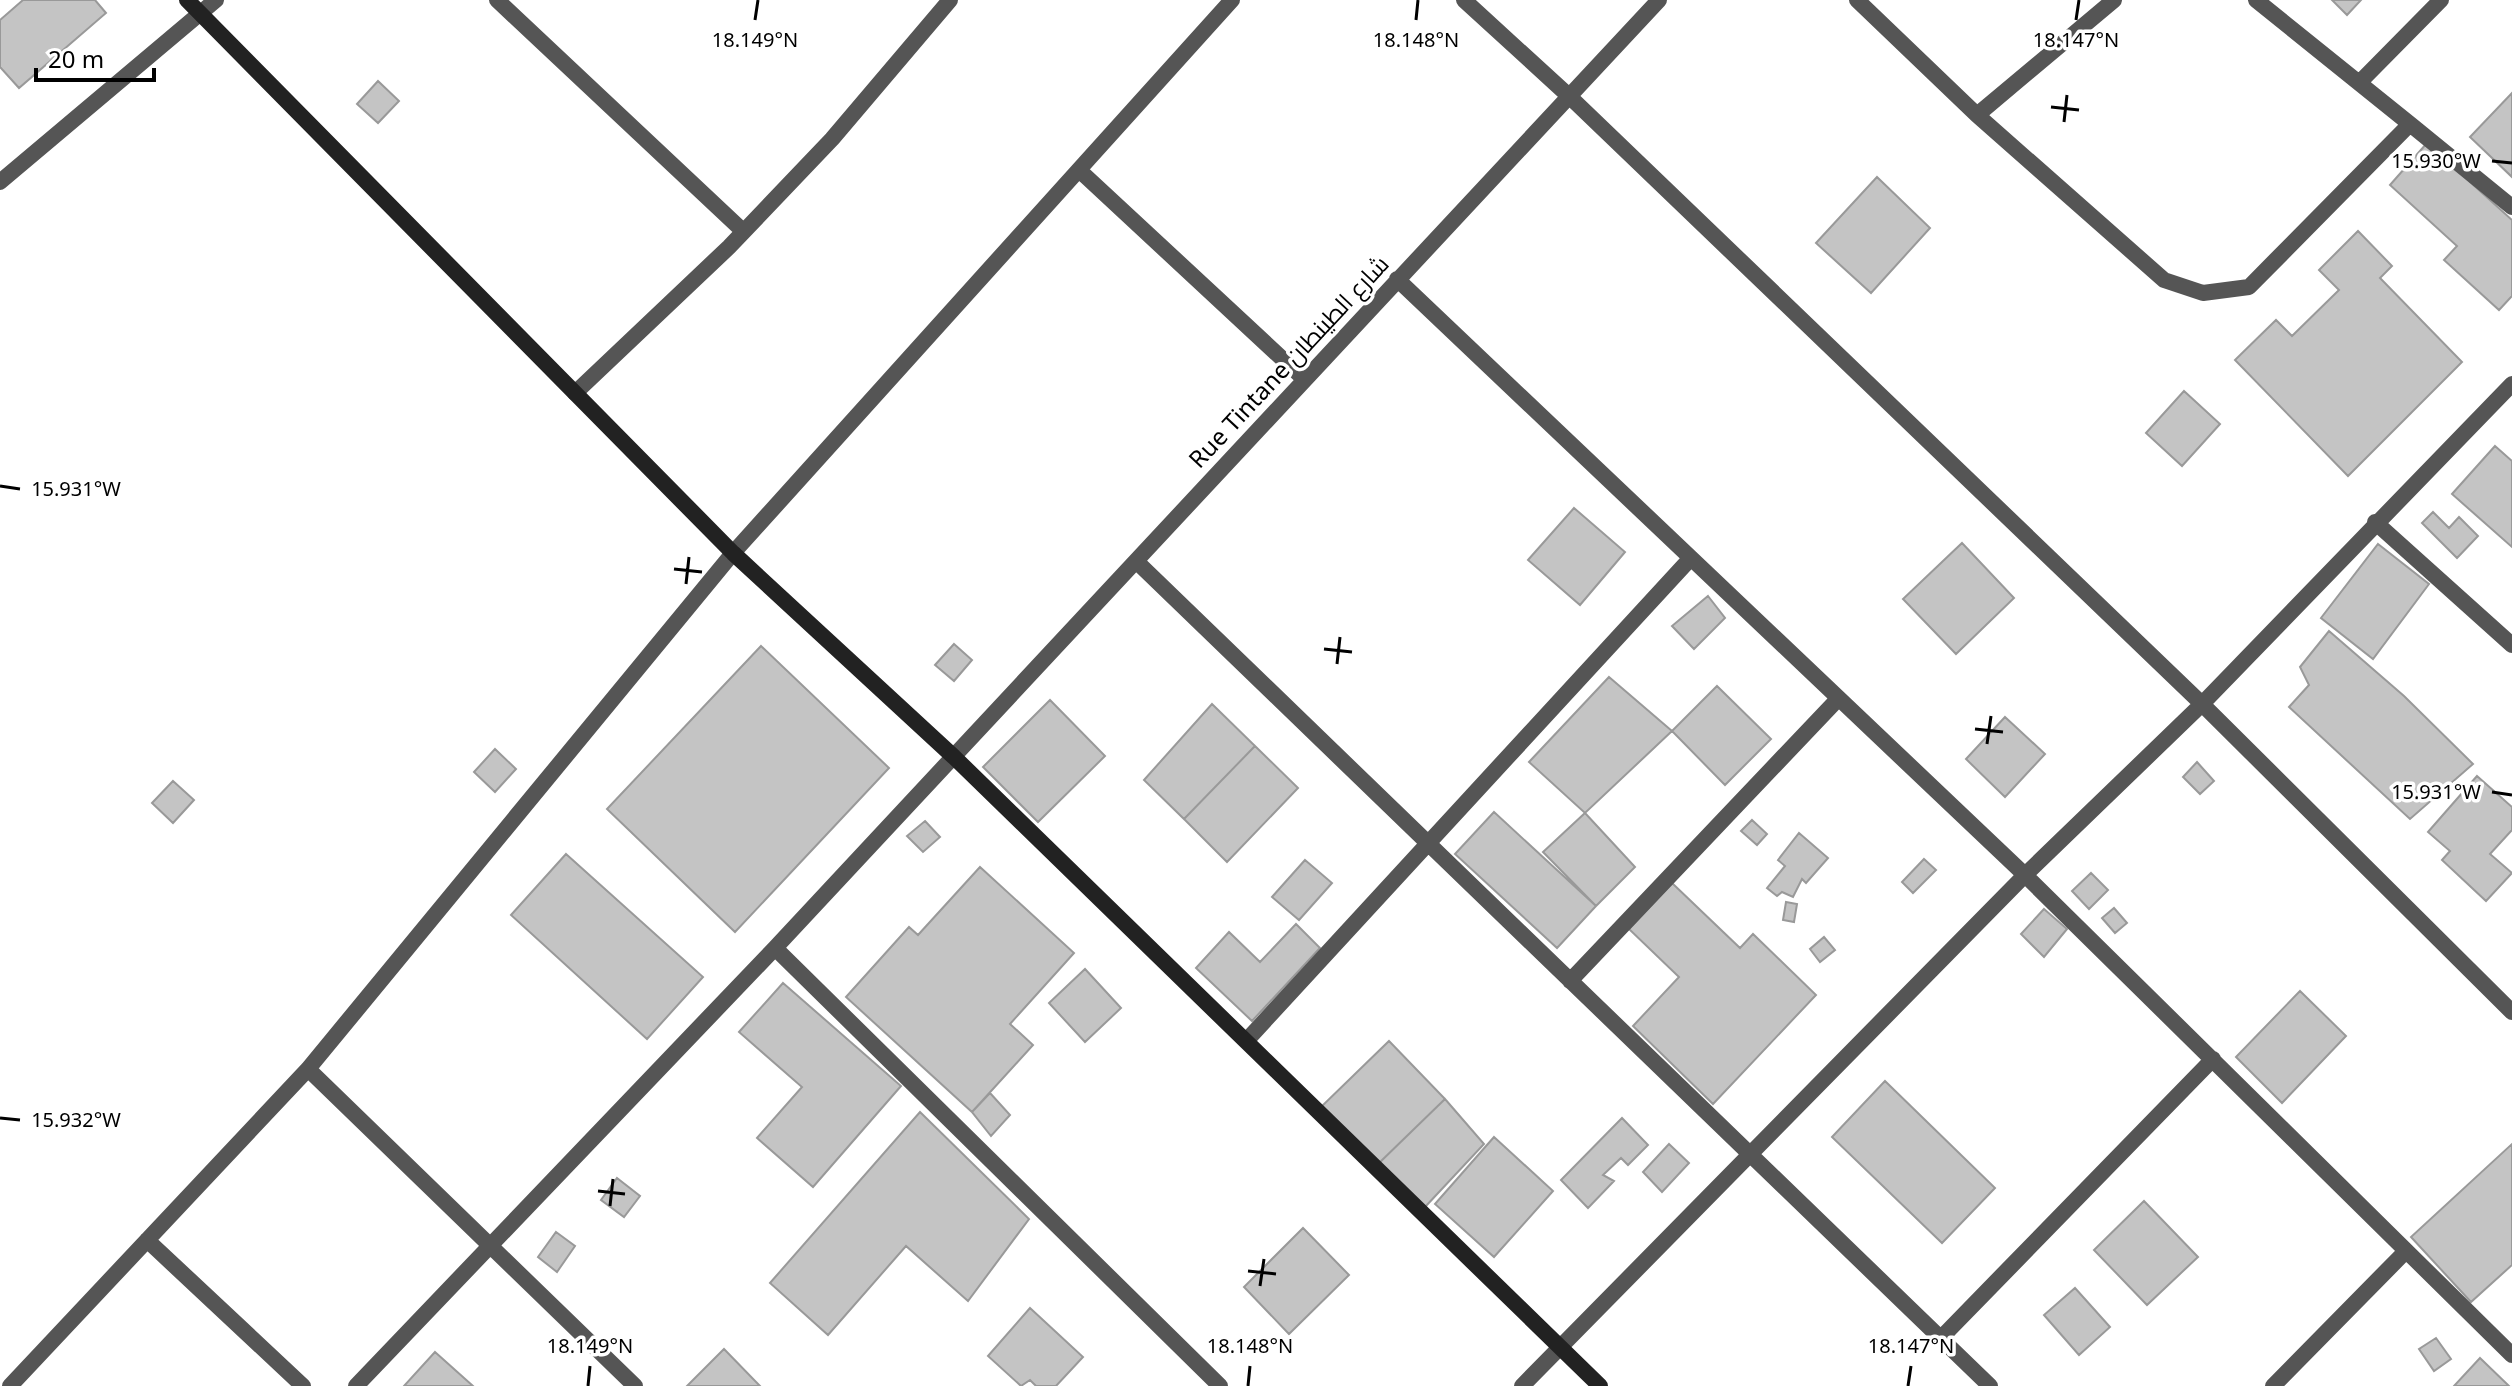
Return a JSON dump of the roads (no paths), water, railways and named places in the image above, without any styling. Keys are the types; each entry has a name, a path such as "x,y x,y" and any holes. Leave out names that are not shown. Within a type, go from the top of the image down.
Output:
{"street":[{"path":"187,0 733,553 954,757 1600,1386"},
{"path":"3,173 216,0"},
{"path":"497,0 743,231"},
{"path":"575,393 743,231 832,139 950,0"},
{"path":"10,1386 308,1069 733,553 1232,0"},
{"path":"1464,0 1570,97 2202,704 2512,1012"},
{"name":"Rue Tintane شارع الطينطان","path":"356,1386 775,948 1137,562 1303,378 1659,0"},
{"path":"1857,0 1977,115 2164,280 2203,293 2249,287 2410,124"},
{"path":"1977,115 2114,0"},
{"path":"2256,0 2512,207"},
{"path":"2359,83 2441,0"},
{"path":"1079,170 1303,378"},
{"path":"1397,279 1837,700 2025,875 2512,1355"},
{"path":"1522,1386 2025,875 2202,704 2512,384"},
{"path":"2375,522 2512,645"},
{"path":"1247,1040 1427,841 1690,559"},
{"path":"1137,562 1990,1386"},
{"path":"1570,981 1837,700"},
{"path":"775,948 1220,1386"},
{"path":"1941,1338 2213,1059"},
{"path":"308,1069 635,1386"},
{"path":"147,1240 303,1386"},
{"path":"2273,1386 2406,1251"}]}
